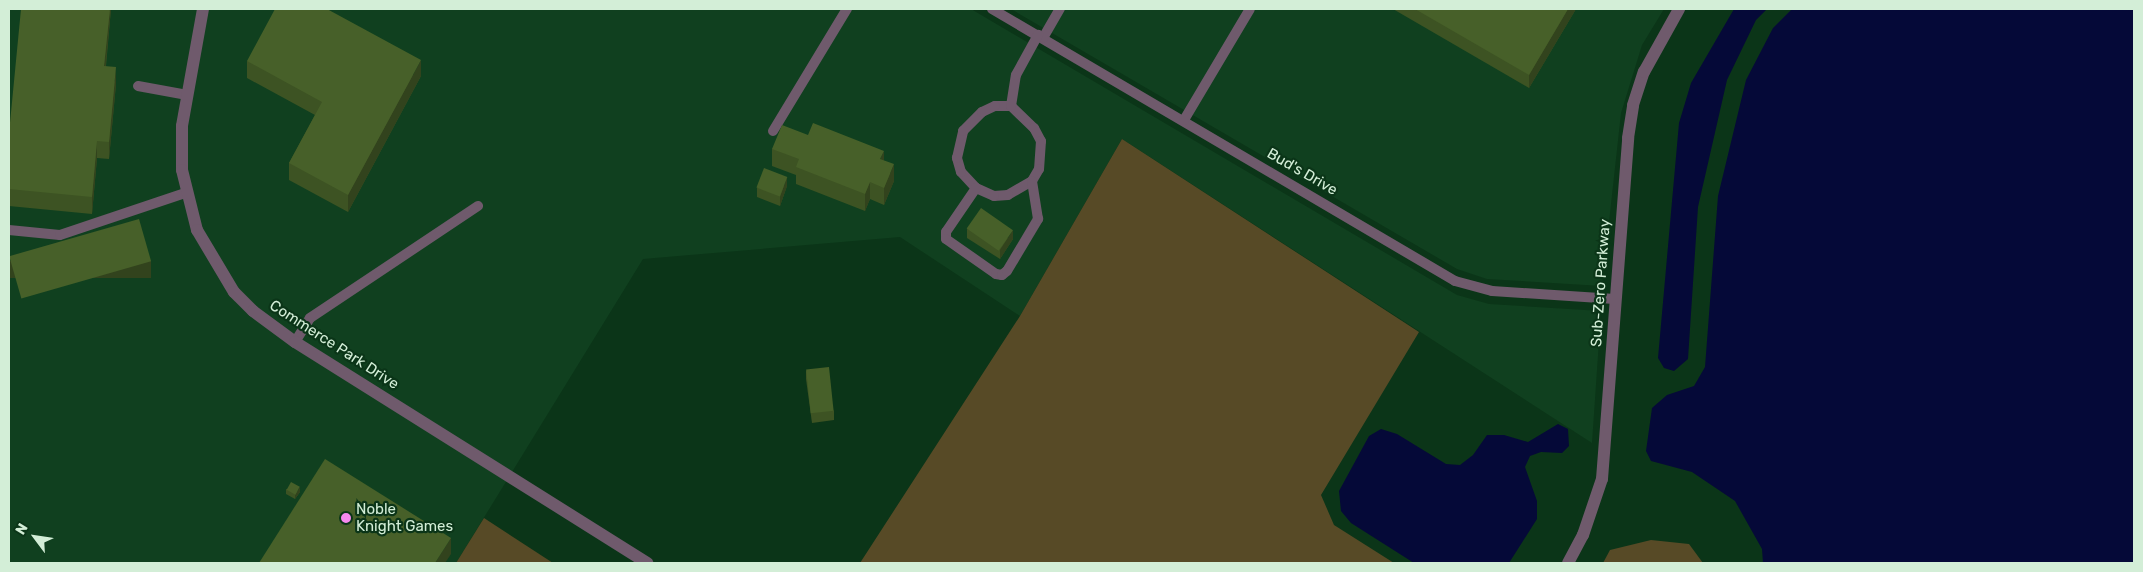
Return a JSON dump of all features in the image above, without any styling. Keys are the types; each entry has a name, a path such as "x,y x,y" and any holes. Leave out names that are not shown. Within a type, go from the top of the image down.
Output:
{"street":[{"name":"Commerce Park Drive","path":"203,9 187,94 181,150 185,193 197,230 234,292 253,311 296,342 647,563"},
{"name":"Sub-Zero Parkway","path":"1568,563 1583,536 1602,479 1615,299 1633,105 1644,72 1679,9"}],"lane":[{"path":"773,131 847,9"},
{"name":"Bud's Drive","path":"992,9 1470,287 1615,299"},
{"path":"1011,106 1016,75 1060,9"},
{"path":"1184,120 1250,9"},
{"path":"138,86 187,94"},
{"path":"976,188 946,232 946,239 996,274 1002,274 1028,239 1038,219 1032,181 1042,155 1041,141 1034,128 1011,106 995,106 982,112 963,131 957,158 961,172 976,188 994,196 1008,195 1032,181"},
{"path":"9,230 60,234 185,193"},
{"path":"296,342 310,318 478,206"}],"shaded area":[{"path":"9,9 971,9 1457,295 1489,304 1601,311 1592,443 1122,139 1020,316 900,237 643,259 456,563 9,563"},
{"path":"1011,9 1664,9 1642,45 1621,113 1602,286 1487,279 1457,269"},
{"path":"1734,9 1767,9 1756,20 1727,80 1698,207 1688,359 1674,371 1664,368 1658,358 1679,123 1691,83"},
{"path":"1792,9 2134,9 2134,563 1763,563 1762,549 1735,501 1692,472 1651,461 1646,451 1652,408 1667,395 1694,386 1705,367 1718,196 1746,80 1773,28"},
{"path":"1122,139 1419,332 1321,495 1334,525 1394,563 860,563 1020,316"},
{"path":"1558,424 1568,429 1569,446 1562,453 1541,452 1530,456 1525,467 1537,501 1537,519 1509,563 1414,563 1351,523 1341,511 1339,491 1369,436 1381,429 1397,434 1446,464 1460,465 1473,455 1487,435 1504,435 1528,442"},
{"path":"484,518 553,563 456,563"},
{"path":"1651,540 1689,544 1703,563 1603,563 1610,550"}],"building":[{"path":"21,9 110,9 104,66 116,67 109,142 97,141 92,197 9,189 9,133"},
{"path":"275,9 327,9 421,60 348,195 289,163 322,102 247,61"},
{"path":"1415,9 1568,9 1529,75"},
{"path":"813,123 884,151 880,159 894,164 884,188 870,182 865,194 796,167 799,159 772,149 782,125 808,135"},
{"path":"764,168 787,177 780,197 756,188"},
{"path":"981,208 1013,230 999,251 967,228"},
{"path":"139,219 151,261 21,299 9,256"},
{"path":"829,367 834,411 811,413 806,369"},
{"name":"Noble Knight Games","path":"325,459 451,538 435,563 259,563"},
{"path":"291,482 300,487 295,495 287,490"}],"place":[{"name":"Noble Knight Games","path":"346,518"}]}
